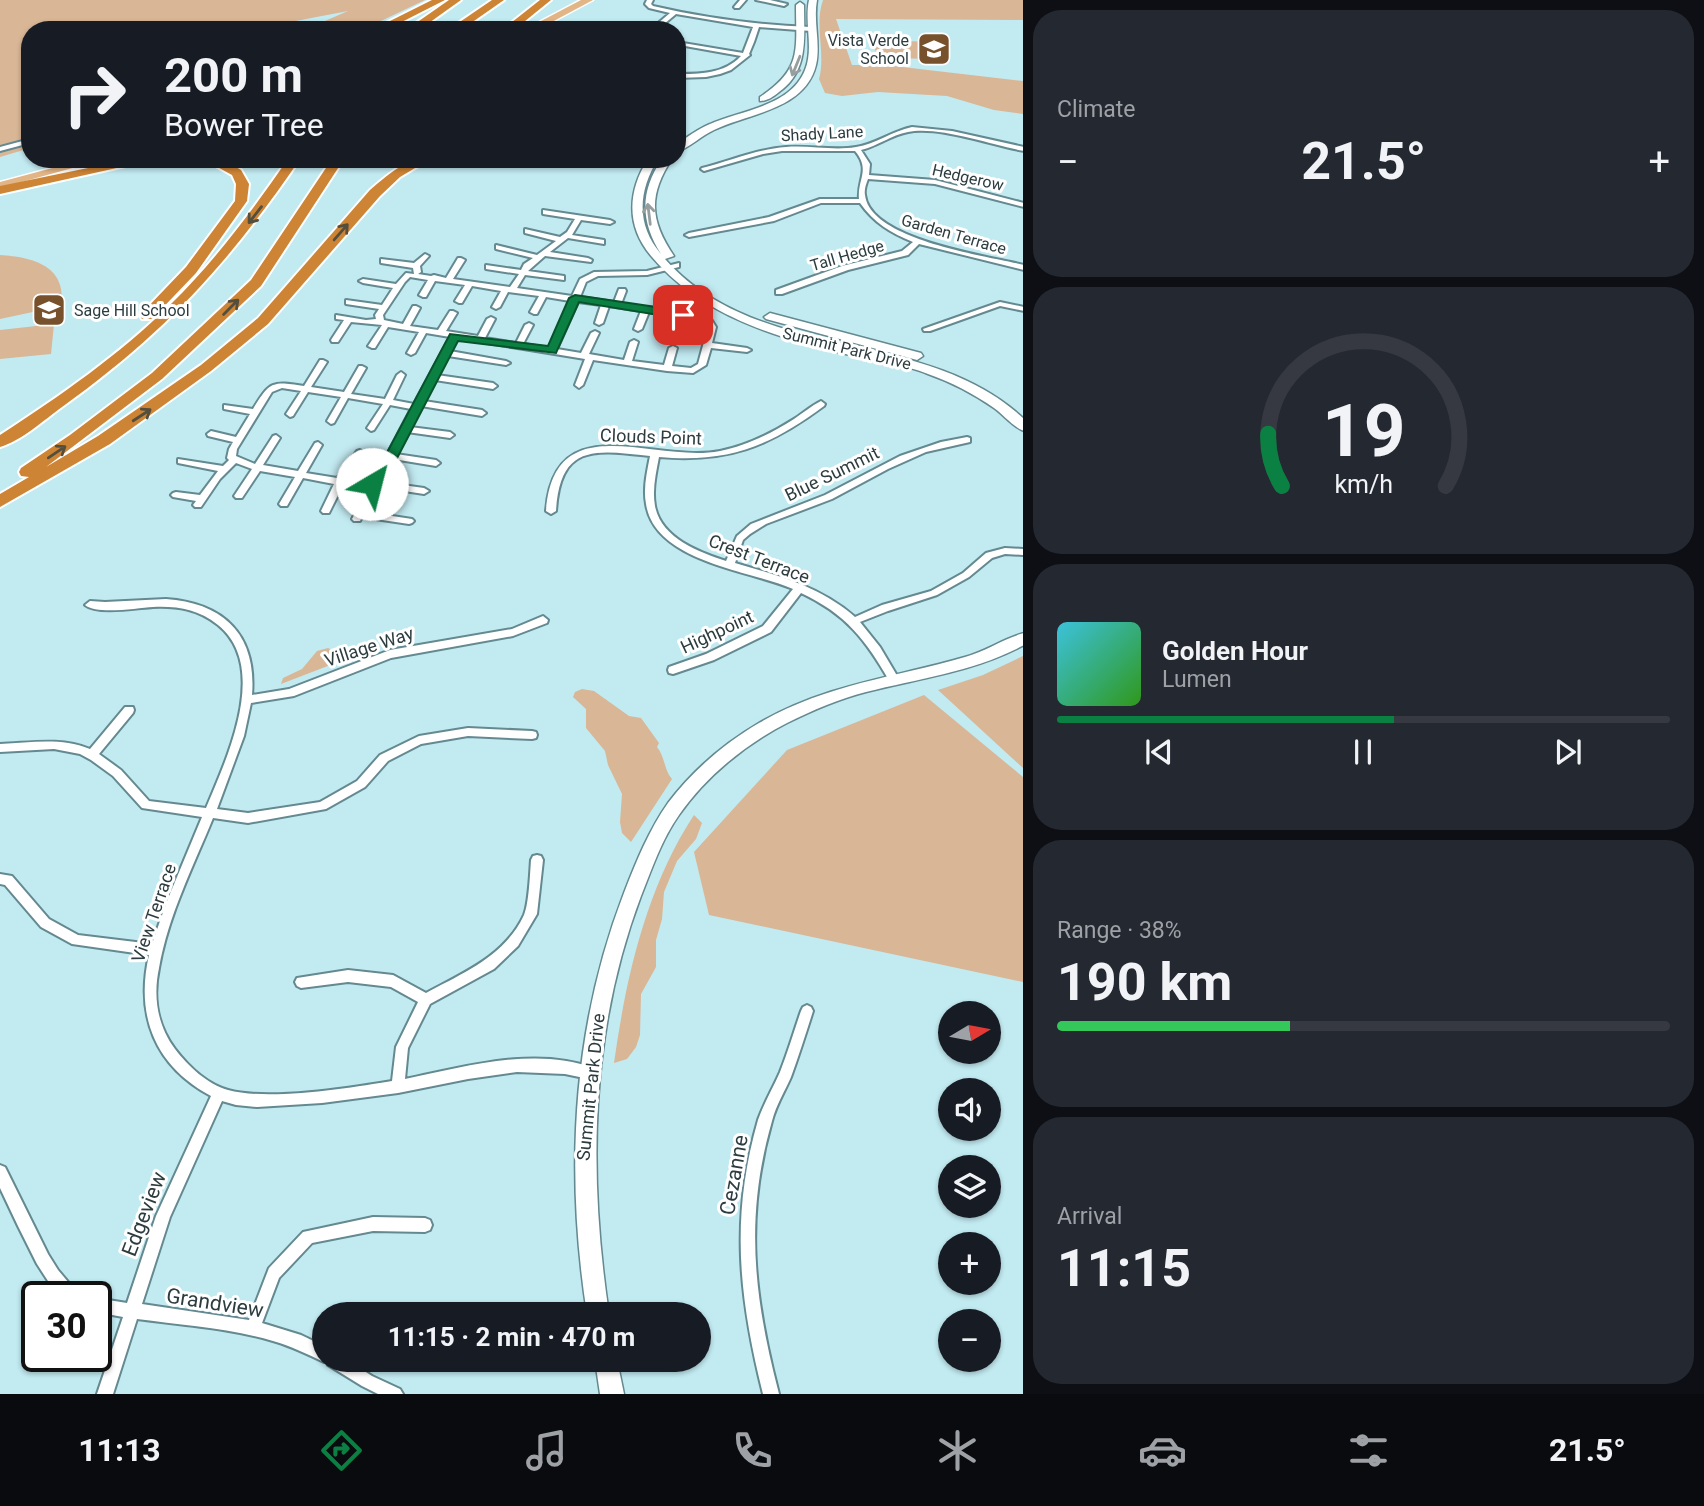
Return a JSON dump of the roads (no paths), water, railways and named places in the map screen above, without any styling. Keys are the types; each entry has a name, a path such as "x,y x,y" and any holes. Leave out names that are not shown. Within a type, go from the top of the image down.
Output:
{"highway":[{"path":"396,21 440,0"},
{"path":"424,21 456,0"},
{"path":"467,21 499,0"},
{"path":"519,21 546,0"},
{"path":"0,190 107,168"},
{"path":"58,402 142,322 191,270 241,201 244,188 240,176 230,168"},
{"path":"0,442 58,402 140,339 195,287 226,253 287,168"},
{"path":"0,491 118,407 210,328 256,283 332,168"},
{"path":"0,501 104,440 206,368 263,321 375,193 396,174 407,168"}],"main road":[{"path":"547,21 588,0"},
{"path":"562,21 599,0"},
{"path":"0,176 32,168"},
{"path":"0,185 65,168"}],"street":[{"path":"650,0 648,4 651,7 674,13 756,27 811,29"},
{"path":"737,7 743,0"},
{"path":"758,0 784,4"},
{"path":"686,131 758,101 791,79 799,64 801,52 799,28 803,0"},
{"path":"686,143 706,130 770,106 797,88 810,70 813,0"},
{"path":"664,21 674,13"},
{"path":"686,76 703,75 726,69 747,55 756,27"},
{"path":"686,44 747,55"},
{"name":"Shady Lane","path":"704,169 752,154 781,149 857,149 876,144 891,133 912,129 935,130 1023,149"},
{"path":"0,149 21,143"},
{"path":"689,235 771,219 820,201 862,201 867,162 857,149"},
{"name":"Summit Park Drive","path":"647,168 638,190 636,216 647,243 670,267 733,303 798,332 844,343 903,351 956,371 1002,397 1022,421"},
{"name":"Summit Park Drive","path":"662,168 650,188 648,214 670,267"},
{"name":"Hedgerow","path":"866,177 935,182 1021,205"},
{"name":"Garden Terrace","path":"862,201 870,213 894,232 1023,268"},
{"path":"546,212 610,222"},
{"path":"496,307 523,272 540,255 565,238 578,219"},
{"path":"528,231 601,242"},
{"name":"Tall Hedge","path":"779,292 845,268 905,253 919,241"},
{"path":"499,247 588,260"},
{"path":"383,322 379,315 397,286 417,270 425,256"},
{"path":"449,280 461,260"},
{"path":"339,317 383,322 454,337 693,371 702,365 708,345 712,327 708,321 449,280 384,261"},
{"path":"489,267 561,278"},
{"path":"552,351 583,281 597,274 647,273 670,267"},
{"path":"423,295 434,277"},
{"path":"363,281 397,286"},
{"path":"459,301 470,283"},
{"path":"617,305 622,291"},
{"path":"534,312 544,294"},
{"path":"638,329 659,298"},
{"path":"349,302 384,308"},
{"path":"600,323 606,303"},
{"path":"927,329 1000,304 1023,309"},
{"path":"405,328 416,308"},
{"path":"440,334 453,313"},
{"path":"677,335 683,315"},
{"path":"335,340 349,319"},
{"path":"480,340 491,319"},
{"path":"372,346 383,322"},
{"path":"518,346 529,325"},
{"path":"411,353 423,331"},
{"path":"579,385 595,333"},
{"path":"409,522 358,517 454,337"},
{"path":"627,363 634,342"},
{"path":"708,345 747,350"},
{"path":"667,369 673,348"},
{"path":"445,354 506,363"},
{"path":"290,414 323,362"},
{"path":"331,421 362,368"},
{"path":"371,428 388,402 401,374"},
{"path":"433,377 493,386"},
{"path":"176,495 200,502 233,458 239,440 269,390 281,385 482,413"},
{"name":"Clouds Point","path":"551,511 556,475 579,454 601,449 702,456 723,452 778,433 821,404"},
{"path":"227,407 256,412"},
{"path":"406,429 450,435"},
{"path":"211,435 239,440"},
{"path":"239,496 276,438"},
{"name":"Blue Summit","path":"730,564 739,540 756,525 810,505 916,450 939,443 967,440"},
{"path":"284,504 318,444"},
{"path":"326,511 340,481 360,453"},
{"name":"Crest Terrace","path":"655,453 649,498 653,514 673,540 702,555 799,589 854,621 878,652 894,680"},
{"path":"392,456 436,463"},
{"path":"233,458 256,467 424,491"},
{"path":"181,461 225,469"},
{"path":"854,621 934,593 966,575 989,555 1005,551 1023,552"},
{"name":"Highpoint","path":"673,670 710,657 767,629 799,589"},
{"name":"View Terrace","path":"90,605 170,602 195,607 218,618 234,633 244,653 247,700 233,759 156,950 149,989 154,1025 176,1061 219,1093 274,1100 342,1096 466,1072 524,1066 545,1065 589,1073"},
{"name":"Village Way","path":"247,700 290,693 390,654 513,632 543,620"},
{"name":"Summit Park Drive","path":"596,1302 583,1166 589,1073 601,994 627,904 653,845 676,805 700,778 750,736 798,711 860,687 962,666 1023,638"},
{"path":"93,754 128,710"},
{"path":"0,748 54,745 93,754 121,775 145,805 248,818 322,806 361,784 384,758 419,740 468,732 532,735"},
{"path":"398,1087 402,1046 426,1000 490,965 514,942 531,914 537,860"},
{"path":"0,878 8,880 45,923 76,940 156,950"},
{"path":"301,982 348,976 393,981 426,1000"},
{"name":"Cezanne","path":"771,1394 755,1336 747,1277 745,1217 766,1118 807,1011"},
{"name":"Edgeview","path":"105,1394 163,1216 219,1093"},
{"path":"0,1172 57,1281"},
{"path":"253,1328 274,1273 308,1237 373,1224 425,1225"},
{"name":"Grandview","path":"112,1308 253,1328 284,1336 312,1349"},
{"path":"352,1372 395,1394"},
{"path":"608,1372 612,1394"}],"place":[{"name":"Vista Verde School","path":"934,49"},
{"name":"Sage Hill School","path":"49,310"}]}
